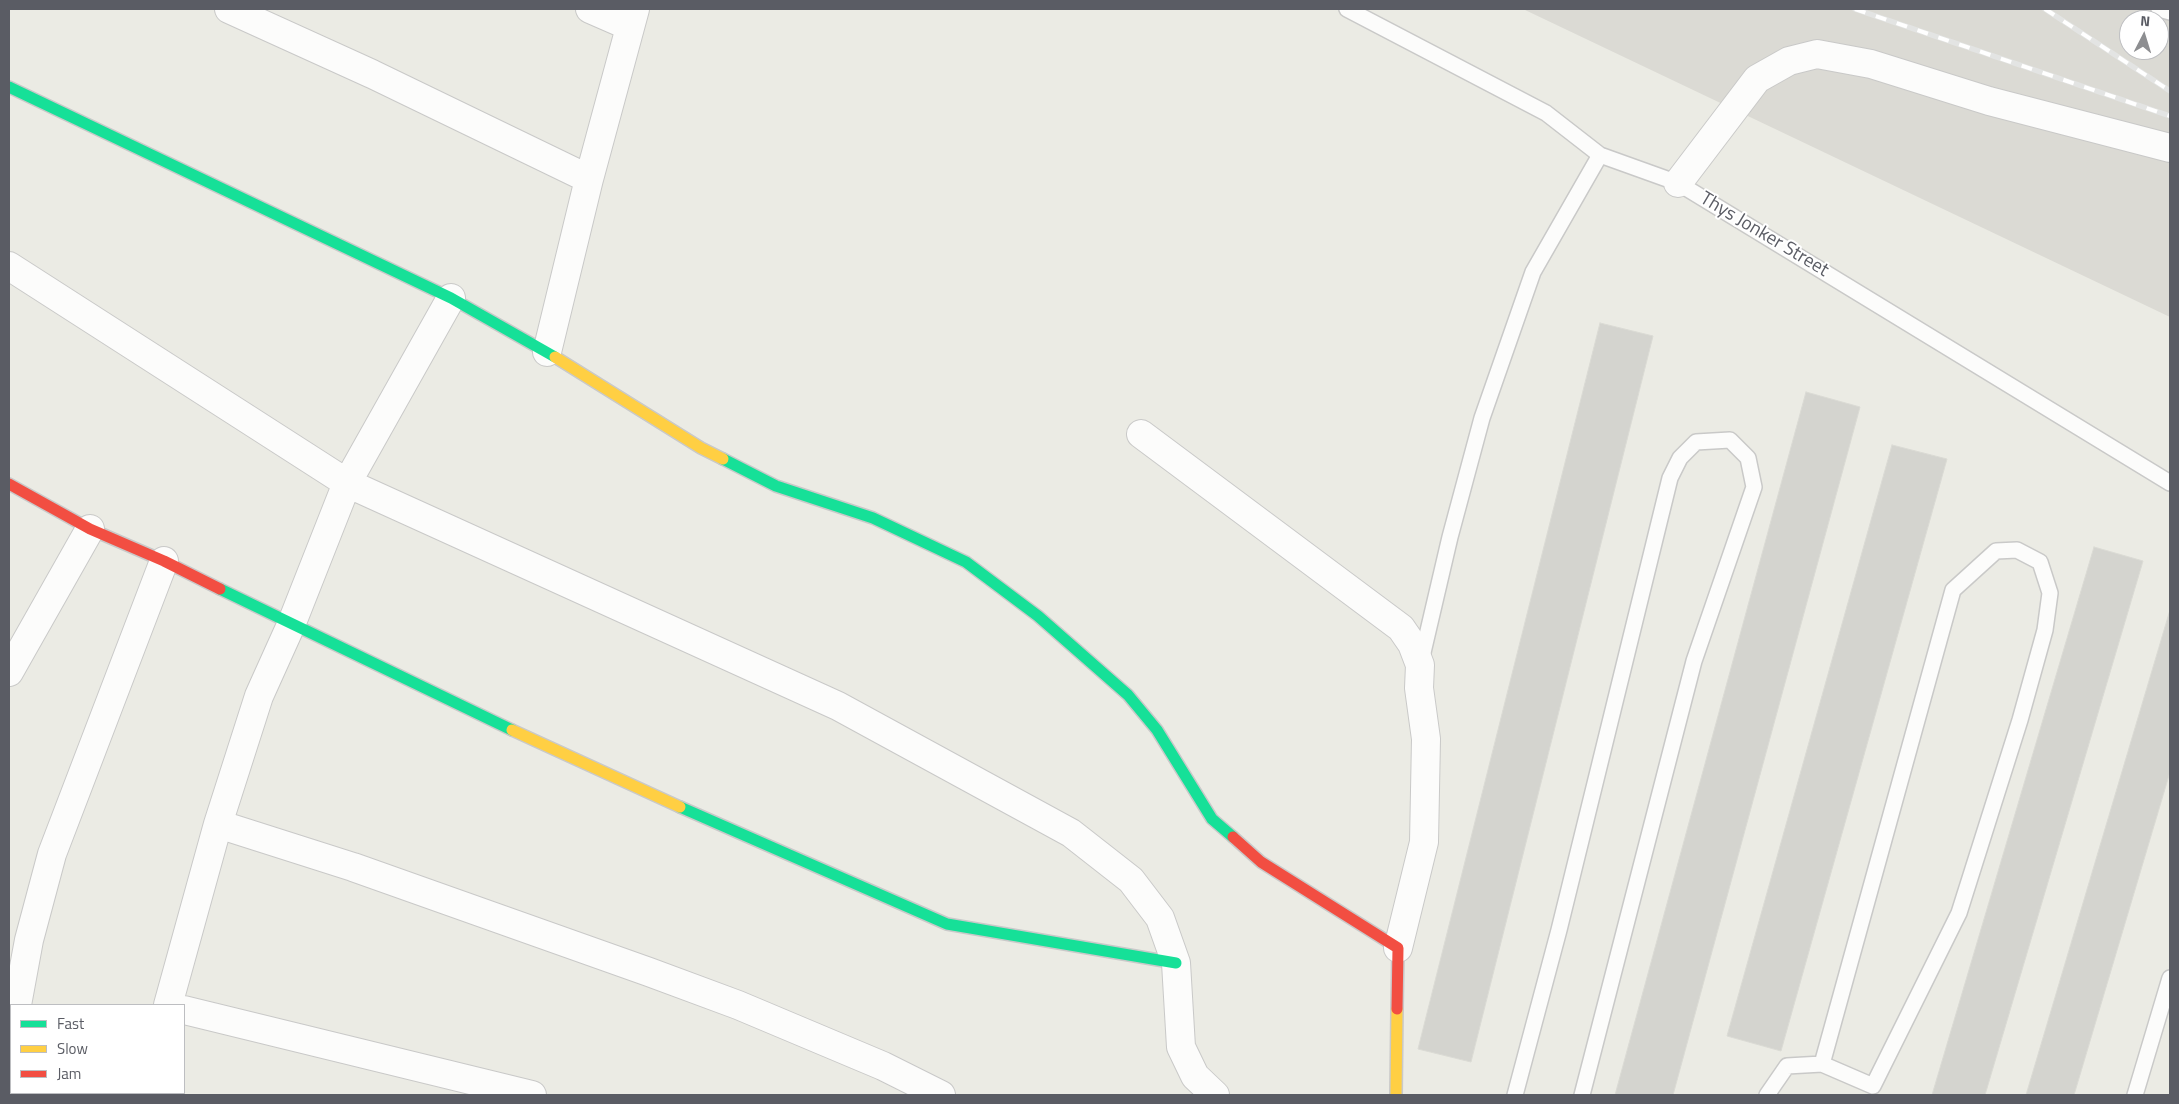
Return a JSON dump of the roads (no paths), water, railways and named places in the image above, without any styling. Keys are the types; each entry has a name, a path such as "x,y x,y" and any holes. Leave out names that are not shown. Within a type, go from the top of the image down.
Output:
{"street":[{"path":"229,9 372,74 589,179"},
{"path":"547,352 589,179 632,18 590,9"},
{"path":"1678,183 1757,79 1789,61 1817,54 1871,64 1989,101 2170,148"},
{"path":"9,87 451,298 547,352 701,448 776,486 873,518 966,562 1038,616 1128,696 1157,730 1212,820 1262,862 1398,948"},
{"path":"9,266 347,483 838,706 1071,833 1131,880 1160,918 1176,963 1181,1047 1195,1076 1215,1095"},
{"path":"168,1004 218,824 258,696 291,625 347,483 451,298"},
{"path":"1141,434 1401,628 1412,644 1420,664 1419,688 1426,739 1424,842 1398,948 1396,1095"},
{"path":"9,484 90,528 164,561 291,625 636,788 947,924 1176,963"},
{"path":"9,672 90,528"},
{"path":"17,1004 29,940 52,854 164,561"},
{"path":"218,824 353,867 650,972 738,1005 884,1066 941,1095"},
{"path":"185,1010 532,1095"}],"lane":[{"name":"Thys Jonker Street","path":"1347,9 1546,112 1600,155 1678,183 2170,483"},
{"path":"2159,9 2170,12"},
{"path":"1420,664 1450,537 1482,418 1533,272 1600,155"},
{"path":"1514,1095 1561,921 1670,478 1680,458 1696,442 1730,440 1748,458 1754,487 1694,661 1582,1095"},
{"path":"1767,1095 1787,1066 1822,1064 1873,1086 1959,913 2020,720 2045,630 2050,594 2040,562 2017,550 1996,551 1953,590 1822,1064"},
{"path":"2135,1095 2170,978"}],"railway":[{"path":"1855,9 2170,116"},
{"path":"2045,9 2170,91"}]}
